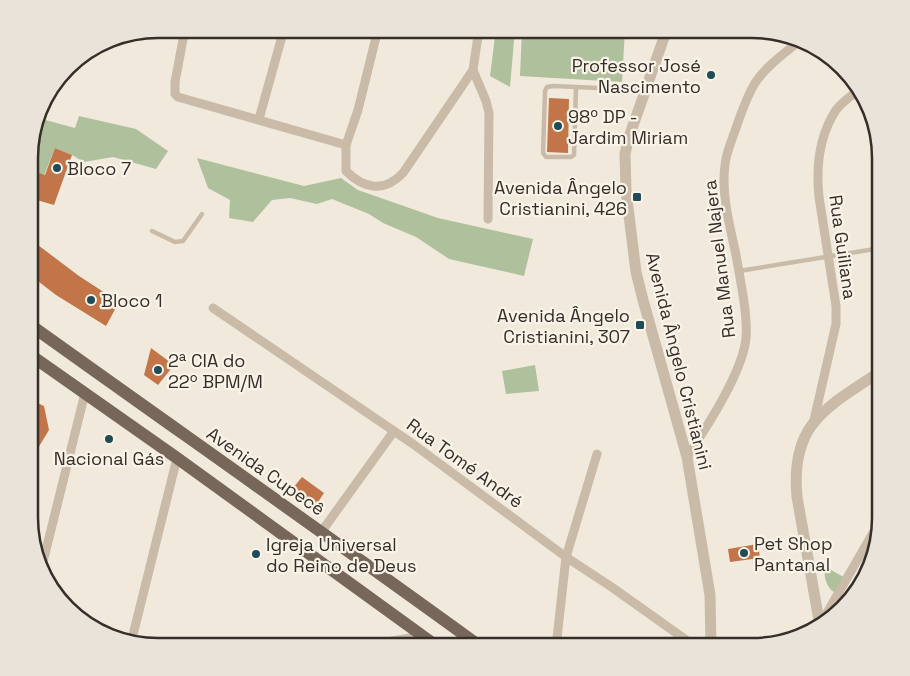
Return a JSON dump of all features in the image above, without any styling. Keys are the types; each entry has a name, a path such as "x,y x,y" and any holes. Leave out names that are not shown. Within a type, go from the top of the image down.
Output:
{"main road":[{"name":"Avenida Cupecê","path":"38,330 195,443 322,531 469,638"},
{"path":"38,360 177,458 425,638"}],"street":[{"path":"184,37 175,82 175,94 178,97 346,145"},
{"path":"259,119 282,37"},
{"path":"376,37 360,101 346,145 346,171 354,179 376,187 395,182 403,173 473,70 478,38"},
{"name":"Avenida Ângelo Cristianini","path":"664,38 629,137 625,154 626,191 636,272 687,457 710,595 712,638"},
{"name":"Rua Manuel Najera","path":"687,457 707,427 721,401 744,350 746,325 739,272 726,203 725,164 746,100 755,82 795,46"},
{"path":"473,70 486,100 489,113 488,219"},
{"name":"Rua Guiliana","path":"814,420 836,324 836,306 817,181 818,158 824,137 836,110 854,94"},
{"name":"Rua Tomé André","path":"213,308 394,432 566,557 683,638"},
{"path":"819,618 797,498 798,452 801,442 814,420 846,394 872,377"},
{"path":"44,556 85,393"},
{"path":"322,531 394,432"},
{"path":"557,638 566,557 596,454"},
{"path":"134,636 177,458"},
{"path":"828,611 871,537"},
{"path":"410,638 422,636"}],"lane":[{"path":"576,87 574,155 571,157 546,157 543,153 546,89 553,86 576,87 645,90"},
{"path":"152,231 175,242 183,241 202,214"},
{"path":"739,272 872,250"}],"green space":[{"path":"495,38 514,38 510,87 490,76"},
{"path":"522,38 625,38 622,82 520,76"},
{"path":"79,116 136,129 168,151 156,169 113,157 84,162 55,148 38,191 39,142 44,120 75,128"},
{"path":"197,158 304,186 341,178 358,190 438,218 533,239 524,276 449,259 416,237 383,223 369,214 332,199 317,204 290,198 272,200 253,222 229,218 230,200 208,188"},
{"path":"535,365 539,391 506,394 502,371"},
{"path":"824,566 847,579 837,594 830,589 826,582"}],"building":[{"name":"98º DP - Jardim Miriam","path":"549,98 569,99 568,153 547,152"},
{"name":"Bloco 7","path":"55,148 72,155 54,205 38,200 38,173 45,175"},
{"path":"38,245 79,276 119,302 106,326 56,295 38,281"},
{"name":"2ª CIA do 22º BPM/M","path":"151,348 174,365 158,385 144,375"},
{"path":"38,403 44,406 49,430 38,448"},
{"path":"302,477 324,493 316,505 293,488"},
{"name":"Pet Shop Pantanal","path":"758,544 760,558 730,562 728,549"}],"place":[{"name":"Professor José Nascimento","path":"711,75"},
{"name":"98º DP - Jardim Miriam","path":"558,126"},
{"name":"Bloco 7","path":"57,168"},
{"name":"Avenida Ângelo Cristianini, 426","path":"637,197"},
{"name":"Bloco 1","path":"91,300"},
{"name":"Avenida Ângelo Cristianini, 307","path":"640,325"},
{"name":"2ª CIA do 22º BPM/M","path":"158,370"},
{"name":"Nacional Gás","path":"109,439"},
{"name":"Pet Shop Pantanal","path":"744,553"},
{"name":"Igreja Universal do Reino de Deus","path":"256,554"}]}
